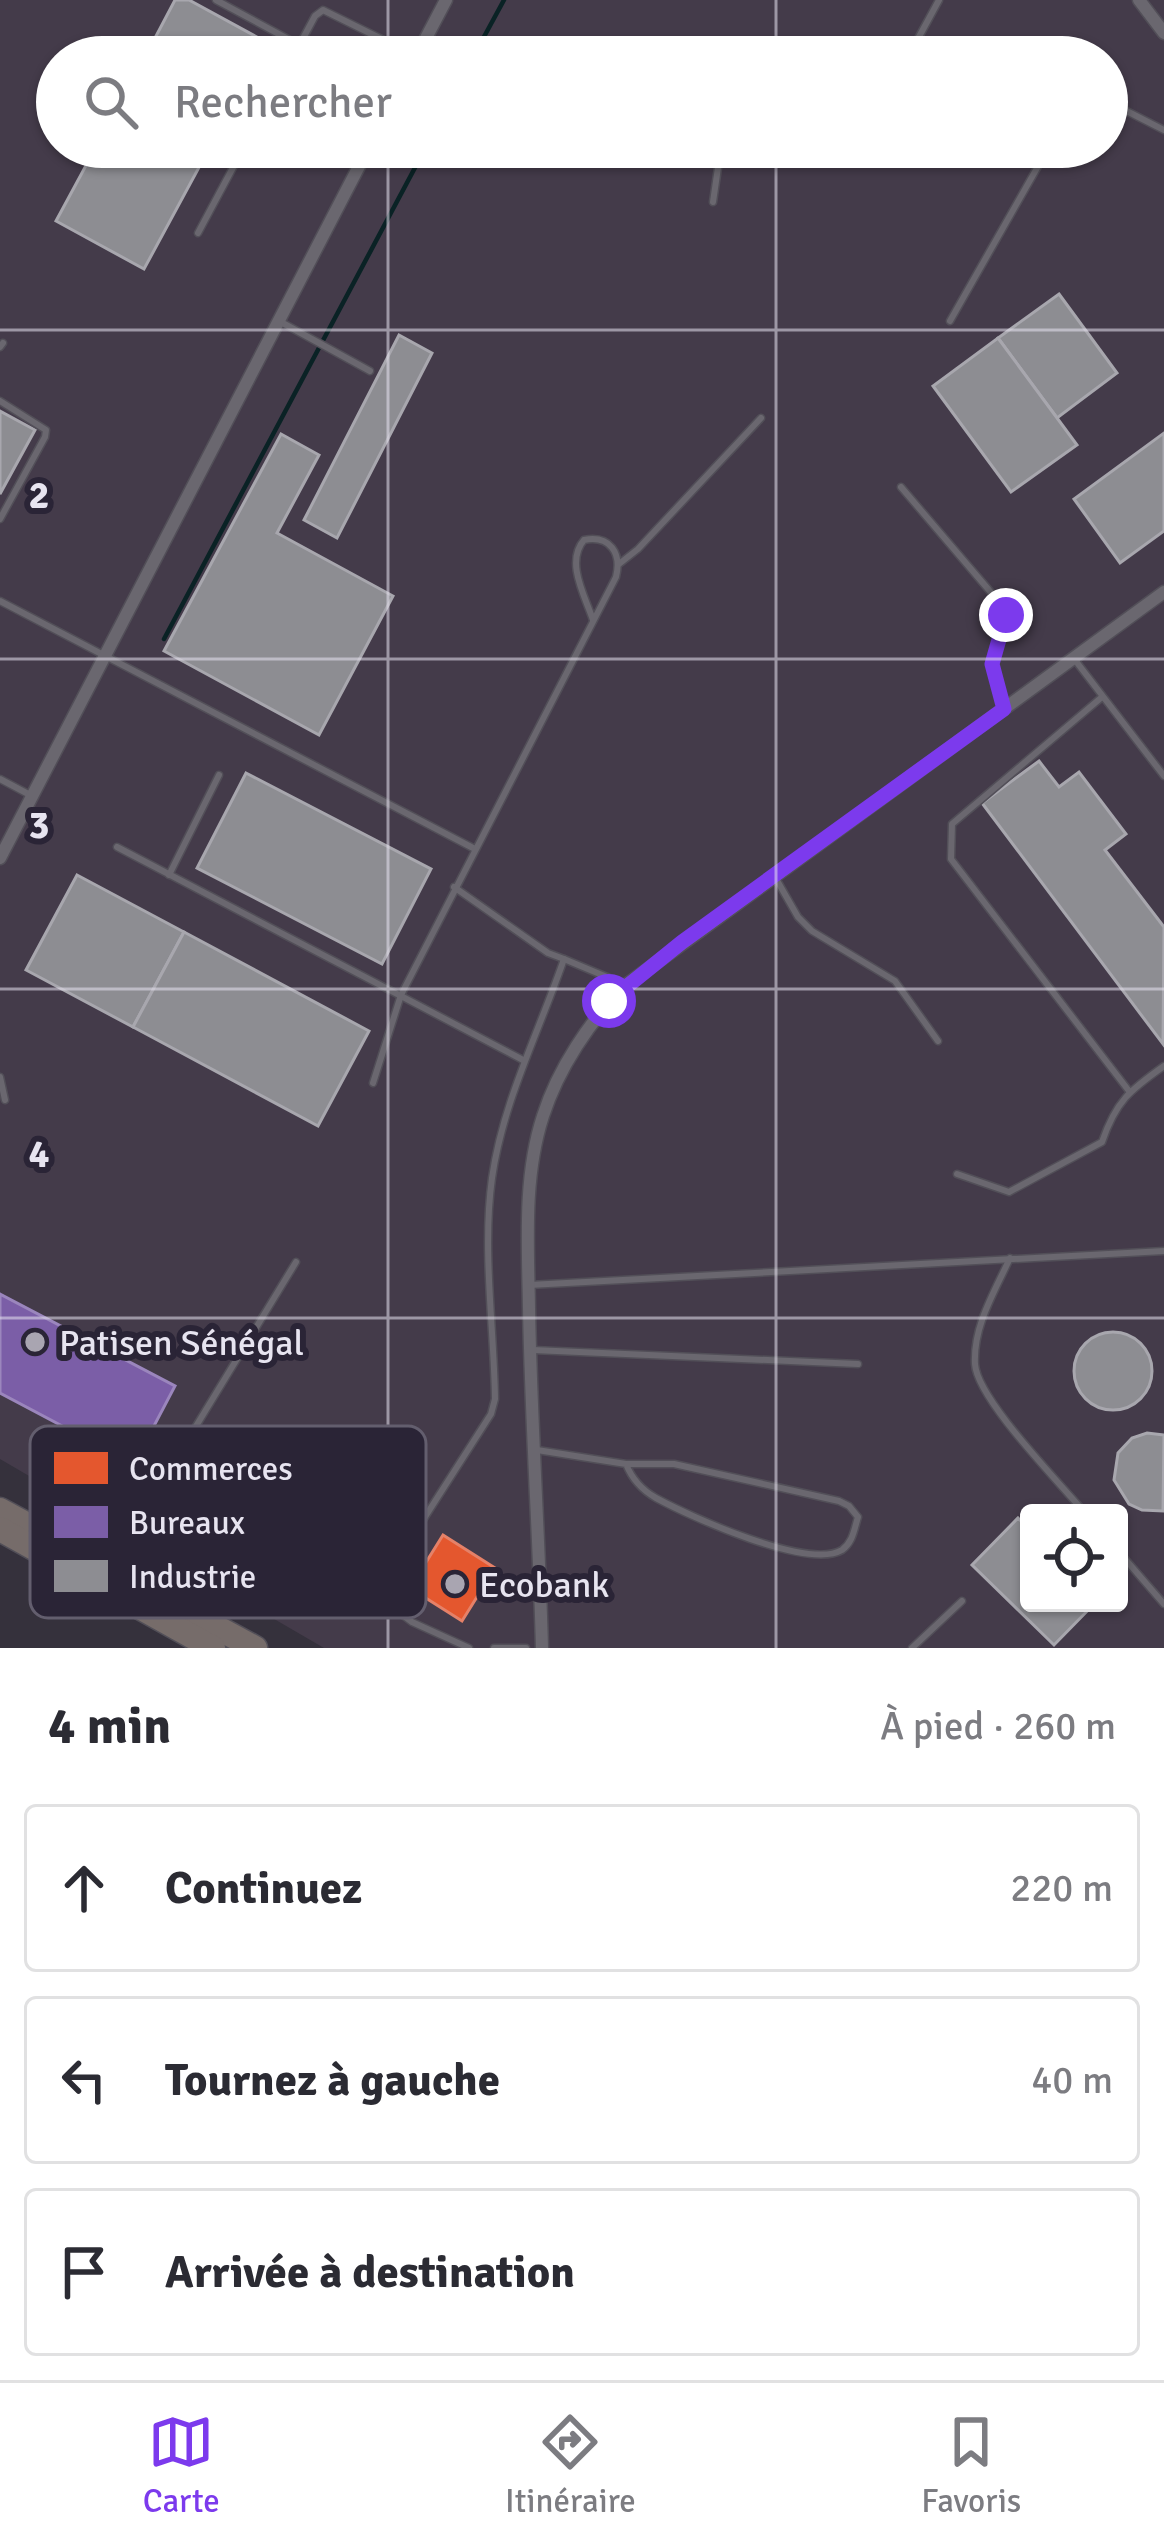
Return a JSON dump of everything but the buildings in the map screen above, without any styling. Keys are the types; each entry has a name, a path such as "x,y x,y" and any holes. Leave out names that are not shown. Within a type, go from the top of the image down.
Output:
{"highway":[{"path":"0,1510 30,1526"},
{"path":"0,1529 30,1546"},
{"path":"159,1618 213,1648"},
{"path":"199,1618 254,1648"}],"street":[{"path":"427,36 446,0"},
{"path":"1139,0 1164,33"},
{"path":"0,859 359,168"},
{"path":"542,1648 530,1350 530,1185 542,1120 566,1064 609,1001 626,985 1164,592"}],"lane":[{"path":"216,0 282,36"},
{"path":"919,36 939,0"},
{"path":"304,36 323,10 376,36"},
{"path":"1128,112 1164,130"},
{"path":"198,233 233,168"},
{"path":"713,202 718,168"},
{"path":"950,321 1037,168"},
{"path":"279,321 370,371"},
{"path":"0,401 46,430 0,519"},
{"path":"373,1083 401,995 619,564 638,550 761,418"},
{"path":"901,488 1006,615 992,664 1004,709"},
{"path":"593,620 578,578 578,545 601,539 616,552 619,564"},
{"path":"0,601 473,848"},
{"path":"1072,658 1164,776"},
{"path":"1102,697 952,824 949,845 951,859 1129,1091"},
{"path":"169,874 219,776"},
{"path":"0,779 32,796"},
{"path":"117,847 524,1060"},
{"path":"775,877 798,917 812,931 895,981 938,1041"},
{"path":"454,887 548,953 626,985"},
{"path":"426,1515 491,1414 495,1400 492,1178 524,1060 564,959"},
{"path":"957,1174 1009,1192 1102,1142 1112,1112 1129,1091 1164,1066"},
{"path":"0,1077 5,1100"},
{"path":"529,1285 1164,1251"},
{"path":"1010,1258 980,1323 975,1366 986,1394 1078,1504"},
{"path":"196,1426 296,1262"},
{"path":"530,1350 858,1364"},
{"path":"533,1450 626,1464 674,1464 838,1501 857,1517 852,1540 840,1551 820,1557 780,1550 654,1497 632,1478 626,1464"},
{"path":"1128,1562 1164,1604"},
{"path":"913,1648 962,1601"},
{"path":"407,1618 469,1648"},
{"path":"494,1648 526,1648"}],"shaded area":[{"path":"0,0 1164,0 1164,1648 324,1648 273,1618 426,1618 426,1426 30,1426 30,1476 0,1459"}],"waterway":[{"path":"484,36 504,0"},
{"path":"164,639 415,168"}],"place":[{"name":"Patisen Sénégal","path":"35,1342"},
{"name":"Ecobank","path":"455,1584"}],"route":[{"path":"609,1001 682,942 1004,709 992,664 1006,615"}]}
